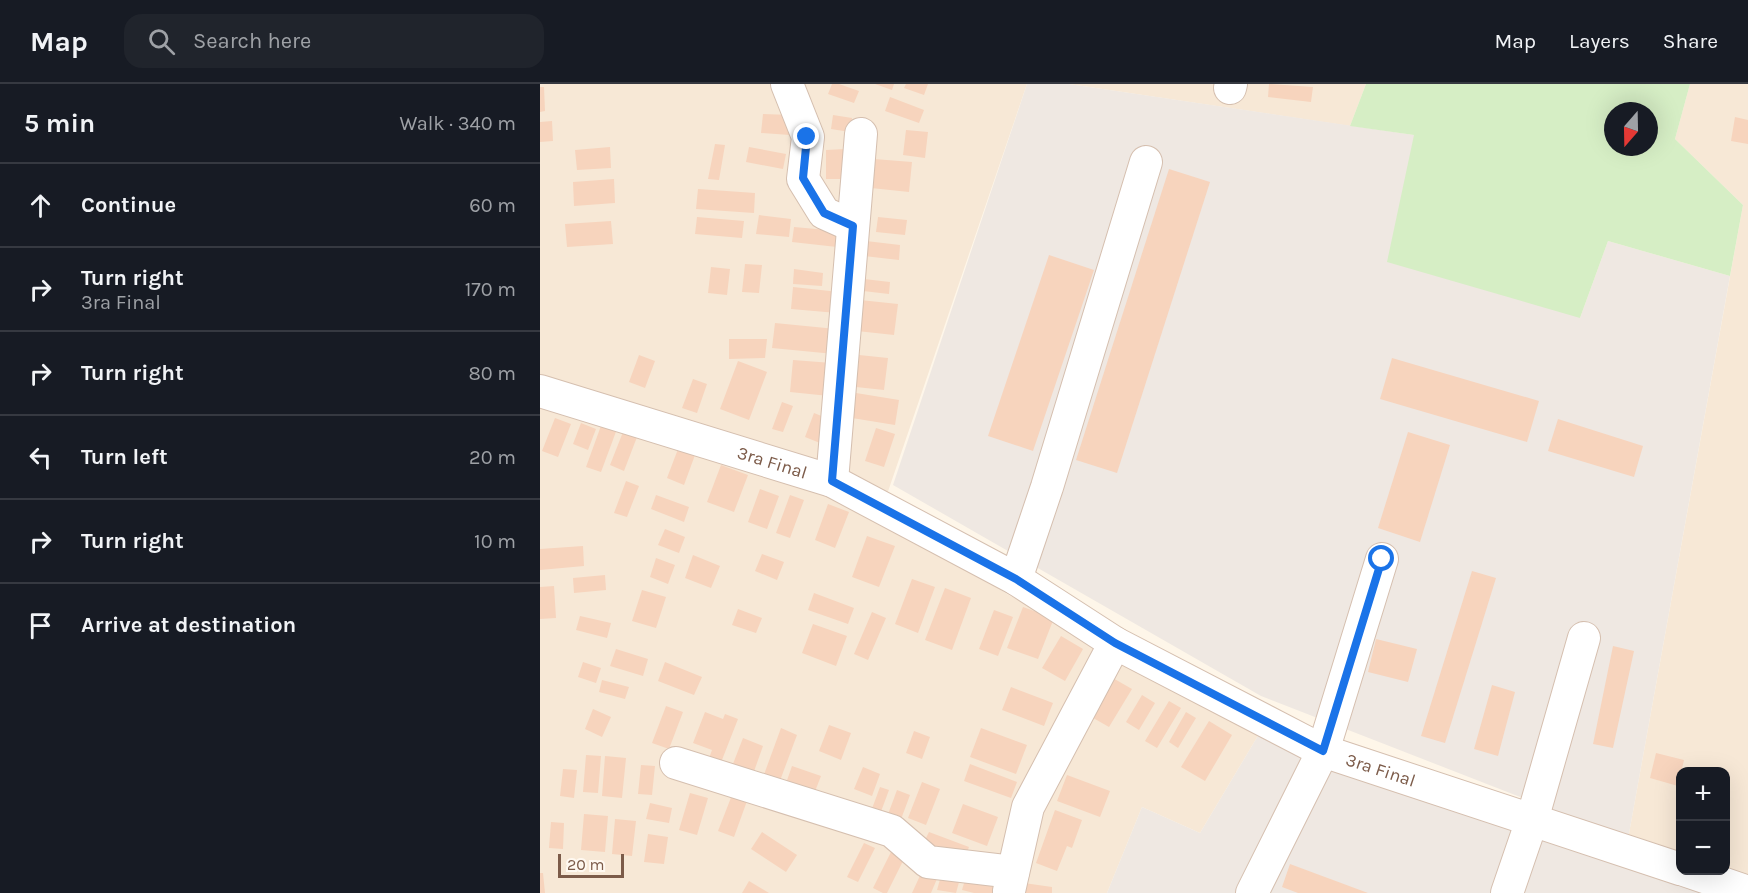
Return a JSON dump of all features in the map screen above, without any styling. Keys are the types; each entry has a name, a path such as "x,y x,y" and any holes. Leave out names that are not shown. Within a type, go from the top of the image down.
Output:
{"street":[{"path":"787,84 807,137 803,178 824,213 853,226"},
{"path":"832,481 861,134"},
{"path":"1016,579 1047,487 1146,162"},
{"name":"3ra Final","path":"540,391 832,481 1016,579 1115,643 1323,751 1676,868"},
{"path":"1252,893 1323,751 1382,559"},
{"path":"1507,893 1532,820 1584,638"},
{"path":"676,763 892,831 928,862 1011,882 1028,807 1115,643"},
{"name":"3ra Final","path":"1697,875 1748,892"}],"shaded area":[{"path":"540,84 1027,84 881,512 1007,594 1259,734 1200,833 1142,807 1107,893 540,893"},
{"path":"1027,84 1069,84 1414,135 1580,318 1608,241 1730,276 1628,839 1261,696 893,485"},
{"path":"1069,84 1366,84 1350,126"},
{"path":"1690,84 1748,84 1748,881 1730,872 1730,767 1676,767 1676,856 1628,839 1743,205 1675,139"},
{"path":"1259,734 1703,893 1107,893 1142,807 1200,833"}],"green space":[{"path":"1366,84 1690,84 1675,139 1743,205 1730,276 1608,241 1580,318 1387,262 1414,135 1350,126"}],"building":[{"path":"832,84 859,91 854,103 828,94"},
{"path":"875,84 894,84 892,90"},
{"path":"906,84 928,84 924,95 904,88"},
{"path":"1269,84 1313,87 1311,102 1268,97"},
{"path":"540,87 544,87 545,111 540,112"},
{"path":"890,97 924,110 919,123 885,111"},
{"path":"763,114 791,115 790,135 761,133"},
{"path":"833,115 852,118 850,132 831,129"},
{"path":"1735,117 1748,120 1748,144 1731,141"},
{"path":"552,121 553,141 540,142 540,122"},
{"path":"906,130 928,132 925,158 903,155"},
{"path":"715,144 725,145 719,180 708,179"},
{"path":"610,147 611,168 577,170 575,150"},
{"path":"749,147 786,154 783,169 746,162"},
{"path":"845,149 845,179 826,179 826,150"},
{"path":"874,159 912,162 909,192 871,188"},
{"path":"1169,169 1210,182 1117,473 1076,460"},
{"path":"614,179 615,203 574,206 573,182"},
{"path":"698,189 755,193 754,213 696,209"},
{"path":"759,215 791,219 789,237 756,234"},
{"path":"697,217 744,221 742,238 695,234"},
{"path":"878,217 907,220 905,235 876,232"},
{"path":"611,221 613,244 567,247 565,224"},
{"path":"794,227 838,231 837,247 792,242"},
{"path":"866,241 900,245 899,260 864,256"},
{"path":"1049,255 1094,270 1033,451 988,436"},
{"path":"745,264 762,265 759,293 742,292"},
{"path":"711,267 730,269 727,295 708,293"},
{"path":"794,269 823,273 822,286 793,284"},
{"path":"864,279 890,282 889,294 863,291"},
{"path":"793,287 839,292 837,313 791,309"},
{"path":"860,300 898,304 894,335 857,331"},
{"path":"775,323 836,329 834,354 772,348"},
{"path":"729,339 767,339 765,358 729,359"},
{"path":"639,355 655,361 645,388 629,382"},
{"path":"859,355 888,358 884,390 856,387"},
{"path":"1392,358 1539,401 1527,442 1380,399"},
{"path":"793,360 832,363 829,396 790,392"},
{"path":"738,361 767,372 749,420 720,409"},
{"path":"693,379 707,384 697,413 682,408"},
{"path":"856,393 899,400 895,425 852,418"},
{"path":"782,402 793,406 783,432 772,429"},
{"path":"814,413 829,419 820,443 805,437"},
{"path":"555,418 571,424 558,457 542,451"},
{"path":"1558,419 1643,446 1634,477 1548,451"},
{"path":"581,423 596,429 588,450 573,444"},
{"path":"602,423 617,429 601,472 586,467"},
{"path":"876,428 895,434 884,467 865,461"},
{"path":"623,432 637,437 624,471 610,465"},
{"path":"1408,432 1450,445 1420,542 1378,528"},
{"path":"678,449 695,455 684,485 667,478"},
{"path":"721,465 748,475 734,512 707,502"},
{"path":"626,481 639,486 627,517 614,513"},
{"path":"760,489 779,496 767,529 748,522"},
{"path":"656,495 689,507 684,522 651,509"},
{"path":"790,495 804,500 790,538 776,533"},
{"path":"828,504 849,512 835,548 815,540"},
{"path":"665,529 685,537 679,553 658,545"},
{"path":"867,536 895,546 879,587 852,577"},
{"path":"583,546 584,566 540,570 540,549"},
{"path":"762,554 784,562 777,580 755,571"},
{"path":"693,555 720,566 711,588 685,578"},
{"path":"656,558 675,565 668,584 650,577"},
{"path":"1472,571 1496,578 1445,743 1421,736"},
{"path":"605,575 606,590 574,593 573,578"},
{"path":"912,579 935,587 918,633 895,624"},
{"path":"554,586 556,618 540,619 540,587"},
{"path":"945,588 971,598 952,650 925,640"},
{"path":"642,590 666,597 656,628 632,621"},
{"path":"814,593 854,608 848,624 808,610"},
{"path":"1023,607 1054,618 1038,659 1007,648"},
{"path":"738,609 762,618 756,633 732,625"},
{"path":"994,610 1013,617 998,656 979,649"},
{"path":"872,612 886,618 868,660 854,654"},
{"path":"580,616 611,623 607,638 576,630"},
{"path":"813,624 847,636 836,666 802,653"},
{"path":"1061,636 1083,649 1065,681 1042,668"},
{"path":"1376,639 1417,649 1408,682 1368,672"},
{"path":"1613,646 1634,651 1613,748 1593,744"},
{"path":"616,649 648,659 643,676 610,666"},
{"path":"583,662 601,668 596,683 578,677"},
{"path":"665,662 702,677 694,695 658,681"},
{"path":"1111,677 1132,689 1109,727 1088,715"},
{"path":"602,680 629,687 625,699 599,692"},
{"path":"1492,685 1515,692 1498,756 1474,749"},
{"path":"1011,687 1053,703 1044,726 1002,710"},
{"path":"1142,695 1155,703 1139,730 1126,722"},
{"path":"1169,701 1181,708 1157,748 1145,741"},
{"path":"666,706 683,712 669,749 652,743"},
{"path":"593,709 611,717 602,737 585,729"},
{"path":"705,712 723,719 725,714 738,719 720,765 708,761 712,750 693,743"},
{"path":"1186,712 1196,718 1178,748 1169,742"},
{"path":"1209,721 1232,735 1205,781 1181,767"},
{"path":"829,725 851,733 841,760 819,751"},
{"path":"781,728 797,735 778,786 762,780"},
{"path":"981,728 1027,745 1016,774 970,757"},
{"path":"914,731 930,737 922,759 906,753"},
{"path":"743,738 763,746 752,777 731,769"},
{"path":"1656,753 1684,760 1682,767 1676,767 1676,785 1650,778"},
{"path":"586,755 601,756 598,793 583,792"},
{"path":"605,756 626,758 622,798 602,796"},
{"path":"970,764 1017,782 1011,798 964,781"},
{"path":"641,765 655,766 652,795 638,794"},
{"path":"792,766 821,776 812,799 784,789"},
{"path":"863,767 880,774 872,796 854,789"},
{"path":"563,769 577,770 574,798 560,796"},
{"path":"1067,775 1110,791 1100,817 1057,801"},
{"path":"922,782 940,789 926,825 908,818"},
{"path":"880,787 889,790 879,817 870,814"},
{"path":"897,790 910,795 900,822 887,817"},
{"path":"690,793 708,798 697,835 679,830"},
{"path":"732,795 747,801 734,837 718,831"},
{"path":"650,803 672,808 669,823 646,819"},
{"path":"963,804 998,817 987,846 952,833"},
{"path":"1055,810 1082,820 1072,848 1067,846 1057,871 1036,863"},
{"path":"584,814 608,816 605,852 581,850"},
{"path":"615,819 636,821 632,856 612,854"},
{"path":"551,822 564,823 563,849 549,848"},
{"path":"762,832 797,855 786,872 751,849"},
{"path":"929,832 969,847 965,857 924,842"},
{"path":"648,834 668,837 664,864 644,862"},
{"path":"864,843 875,848 858,882 847,877"},
{"path":"892,850 905,857 887,893 883,893 873,888"},
{"path":"1290,864 1368,893 1298,893 1282,887"},
{"path":"924,867 939,874 931,893 912,893"},
{"path":"943,869 961,875 956,893 937,890"},
{"path":"540,873 543,873 545,893 540,893"},
{"path":"967,873 998,882 995,893 974,893 962,890"},
{"path":"749,881 769,893 742,893"},
{"path":"1024,883 1052,887 1052,893 1023,893"}],"route":[{"path":"807,137 803,178 824,213 853,226 832,481 1016,579 1115,643 1323,751 1382,559"}]}
